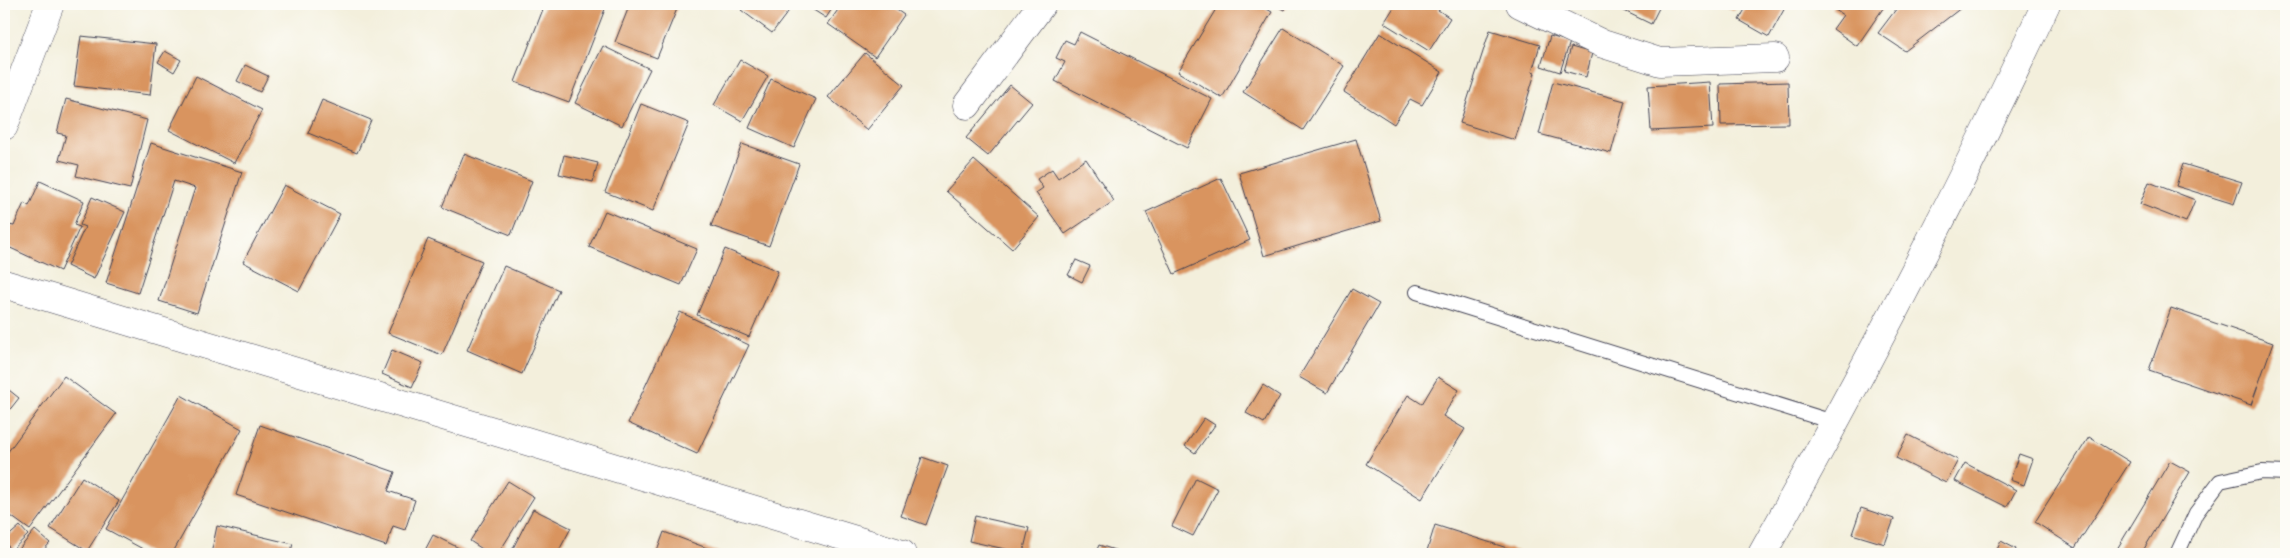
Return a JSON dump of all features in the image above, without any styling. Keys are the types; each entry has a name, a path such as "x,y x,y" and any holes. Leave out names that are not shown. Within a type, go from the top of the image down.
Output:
{"street":[{"path":"4,126 50,4"},
{"path":"967,105 1042,4"},
{"path":"1520,4 1604,44 1660,62 1775,58"},
{"path":"1762,554 1836,423 1986,134 2046,4"},
{"path":"4,284 902,554"}],"lane":[{"path":"1417,292 1836,423"},
{"path":"2176,554 2196,513 2220,481 2262,472 2286,473"}],"building":[{"path":"545,4 607,4 569,102 515,82"},
{"path":"630,4 679,4 657,58 615,42"},
{"path":"746,4 794,4 772,33 741,10"},
{"path":"804,4 835,4 826,18"},
{"path":"842,4 888,4 904,15 875,57 828,24"},
{"path":"1219,4 1258,4 1272,12 1222,98 1178,72"},
{"path":"1273,4 1288,4 1284,10"},
{"path":"1396,4 1442,4 1438,10 1450,18 1429,51 1384,23"},
{"path":"1610,4 1661,4 1651,24"},
{"path":"1721,4 1738,4 1733,11"},
{"path":"1748,4 1787,4 1769,37 1739,20"},
{"path":"1835,4 1886,4 1857,46 1833,29 1843,15 1832,8"},
{"path":"1900,4 1966,4 1905,51 1878,33"},
{"path":"1283,28 1344,66 1303,130 1243,92"},
{"path":"1490,30 1540,45 1532,72 1535,73 1515,140 1460,123"},
{"path":"1080,32 1212,99 1187,148 1055,81 1065,62 1056,58 1065,40 1074,44"},
{"path":"1380,33 1442,72 1422,105 1410,99 1394,124 1344,92"},
{"path":"81,36 156,44 150,95 74,86"},
{"path":"1550,36 1570,42 1560,72 1541,66"},
{"path":"603,46 650,69 622,126 575,103"},
{"path":"1571,47 1592,53 1586,77 1564,71"},
{"path":"165,51 181,60 174,72 158,62"},
{"path":"865,53 904,85 867,130 828,97"},
{"path":"740,60 768,76 742,121 714,105"},
{"path":"245,65 268,76 260,92 237,81"},
{"path":"196,76 262,110 234,163 169,130"},
{"path":"771,79 816,99 794,148 749,128"},
{"path":"1553,82 1625,101 1611,153 1539,134"},
{"path":"1710,82 1713,128 1651,131 1648,86"},
{"path":"1788,82 1789,124 1721,125 1720,84"},
{"path":"1010,85 1032,103 988,156 966,138"},
{"path":"66,99 147,120 130,189 76,176 79,165 59,160 66,135 57,133"},
{"path":"322,100 371,120 357,153 308,133"},
{"path":"641,104 689,123 653,211 605,192"},
{"path":"1356,139 1381,221 1264,256 1239,173"},
{"path":"151,143 242,172 197,313 159,301 195,188 174,181 138,293 106,283"},
{"path":"742,144 799,164 769,246 711,226"},
{"path":"464,154 532,181 511,235 442,207"},
{"path":"564,155 598,163 593,182 559,174"},
{"path":"1086,159 1114,201 1065,234 1036,193 1043,188 1037,179 1052,169 1058,178"},
{"path":"974,160 1039,217 1012,249 946,191"},
{"path":"2183,164 2242,182 2234,204 2176,186"},
{"path":"1221,178 1250,240 1174,274 1146,212"},
{"path":"40,181 84,201 74,225 80,227 60,271 4,245 4,237 9,225 14,226 24,203 29,206"},
{"path":"2149,182 2195,200 2186,222 2140,204"},
{"path":"284,185 340,214 299,291 243,262"},
{"path":"92,197 125,212 94,279 67,266 85,227 80,225"},
{"path":"605,211 697,249 681,285 589,247"},
{"path":"428,239 482,261 442,355 388,333"},
{"path":"725,249 778,271 749,337 697,315"},
{"path":"1076,260 1090,266 1082,282 1068,275"},
{"path":"504,266 559,290 522,374 467,350"},
{"path":"1352,289 1379,304 1327,393 1299,377"},
{"path":"2171,308 2273,343 2251,405 2149,370"},
{"path":"680,312 749,345 697,454 628,423"},
{"path":"392,350 423,363 412,387 382,374"},
{"path":"64,376 116,414 30,530 4,511 4,457"},
{"path":"1438,377 1459,390 1443,416 1465,429 1422,499 1366,464 1408,395 1422,404"},
{"path":"1263,385 1280,396 1264,423 1246,413"},
{"path":"4,386 19,398 4,417"},
{"path":"181,395 242,429 172,554 152,554 106,529"},
{"path":"1204,418 1215,425 1195,453 1185,446"},
{"path":"260,425 395,472 388,491 415,500 405,530 393,526 386,546 236,495"},
{"path":"1908,435 1958,460 1946,483 1896,458"},
{"path":"2089,437 2130,462 2075,548 2035,522"},
{"path":"2019,454 2033,459 2024,485 2010,480"},
{"path":"922,457 948,466 926,525 901,516"},
{"path":"2170,461 2190,472 2141,554 2114,554"},
{"path":"1965,463 2016,490 2007,507 1955,481"},
{"path":"82,477 119,501 87,551 50,528"},
{"path":"1196,478 1218,489 1193,536 1172,526"},
{"path":"508,481 534,497 498,554 490,554 470,541"},
{"path":"1861,508 1894,519 1885,544 1852,534"},
{"path":"533,509 571,528 557,554 510,554"},
{"path":"975,516 1029,528 1023,553 969,541"},
{"path":"1435,525 1526,554 1426,554"},
{"path":"20,526 28,535 11,551 4,540"},
{"path":"217,526 293,544 290,554 211,554"},
{"path":"35,530 50,543 40,554 15,554"},
{"path":"664,532 723,554 656,554"},
{"path":"433,535 465,551 464,554 423,554"},
{"path":"2001,541 2016,549 2014,554 1995,554"},
{"path":"1099,545 1127,554 1095,554"}]}
